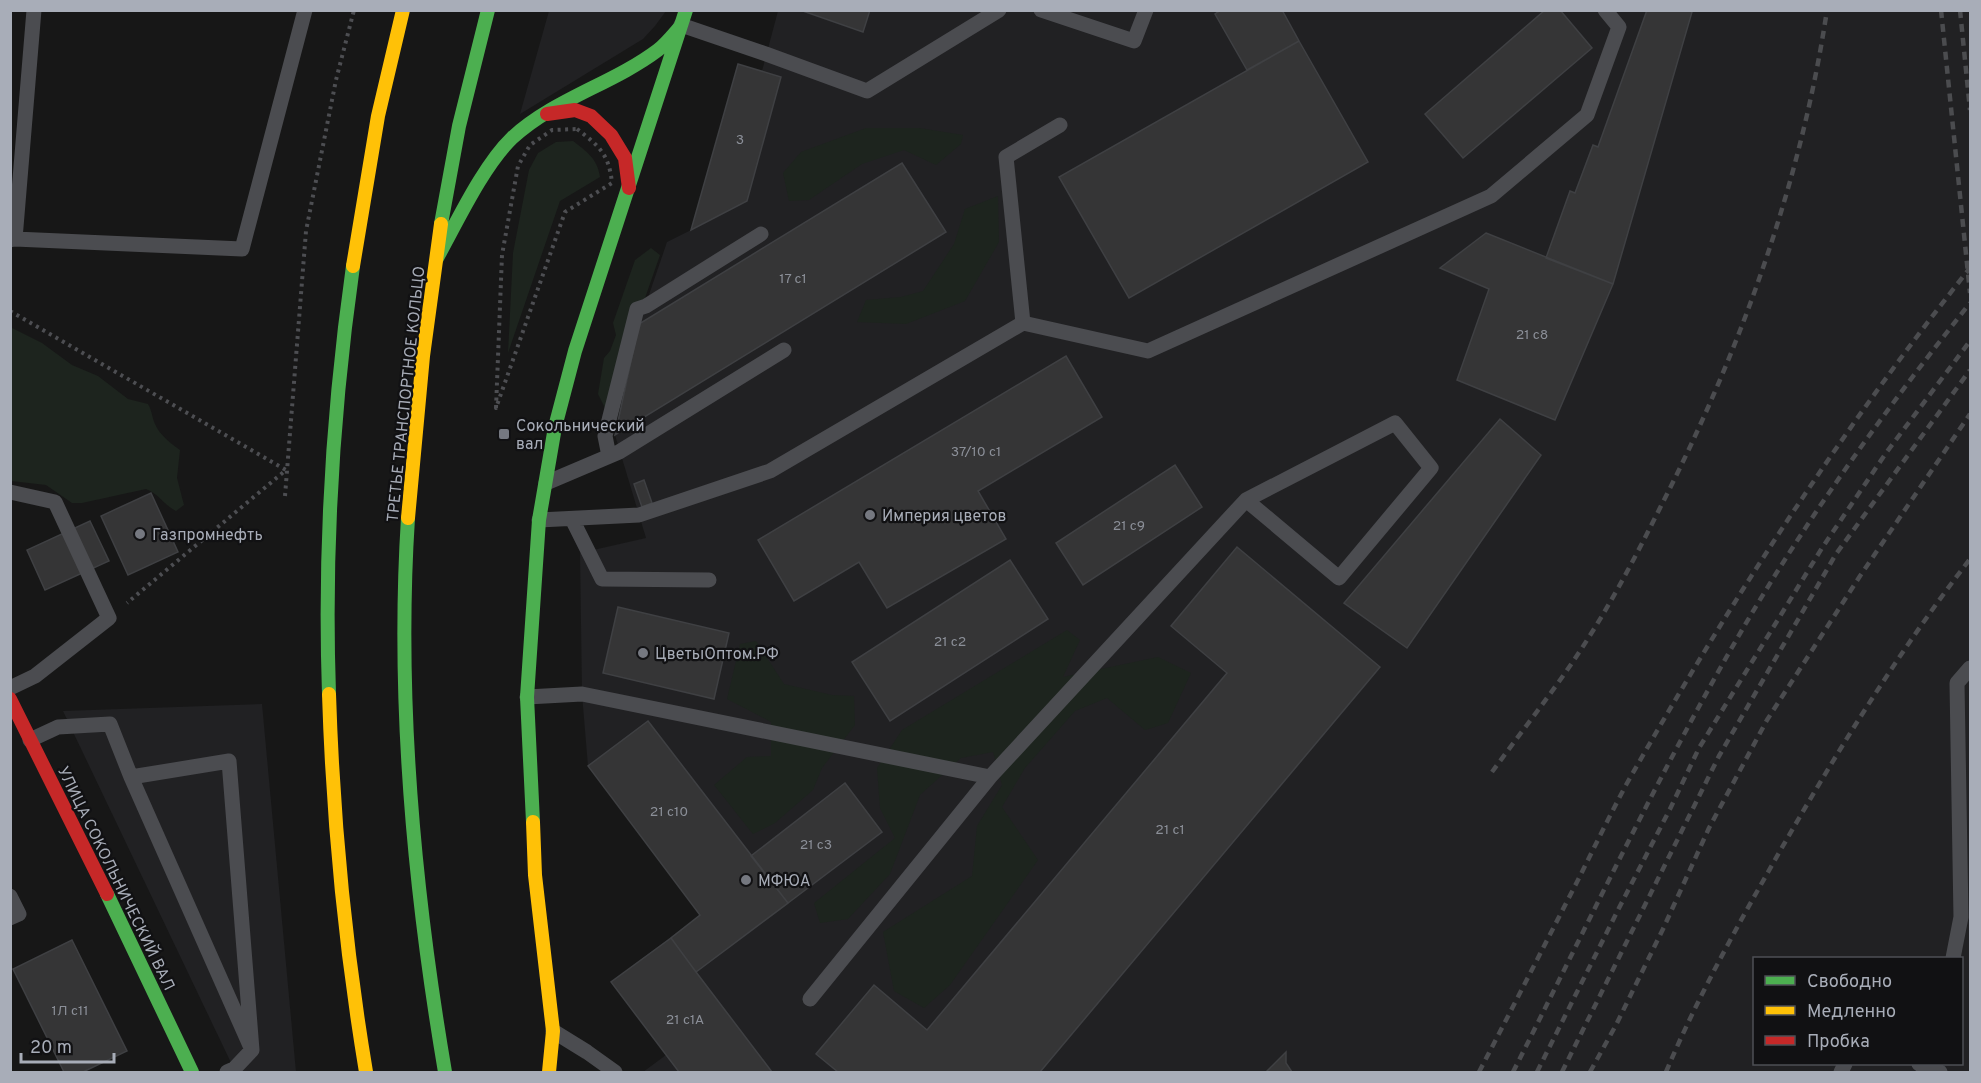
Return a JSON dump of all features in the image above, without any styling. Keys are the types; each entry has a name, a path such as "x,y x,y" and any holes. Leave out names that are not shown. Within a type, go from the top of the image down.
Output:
{"main road":[{"path":"366,1072 343,918 333,804 327,594 340,369 354,249 382,95 403,10"},
{"name":"ТРЕТЬЕ ТРАНСПОРТНОЕ КОЛЬЦО","path":"445,1072 420,909 410,787 405,694 408,503 435,261 462,113 488,10"},
{"path":"435,261 485,172 512,138 545,114 659,49 684,18"},
{"path":"549,1072 553,1031 535,875 527,697 539,520 555,427 575,351 684,18"},
{"path":"545,114 575,110 591,116 611,135 625,158 630,188"},
{"name":"УЛИЦА СОКОЛЬНИЧЕСКИЙ ВАЛ","path":"10,699 192,1072"}],"lane":[{"path":"34,10 13,239 242,249 305,10"},
{"path":"684,18 766,54 867,91 999,10"},
{"path":"1041,10 1134,41 1146,10"},
{"path":"539,520 639,515 770,471 1023,323 1149,351 1491,196 1587,115 1619,27 1605,10"},
{"path":"1023,323 1006,157 1060,125"},
{"path":"609,456 605,436 637,309 646,306 761,234"},
{"path":"545,483 609,456 784,350"},
{"path":"810,999 990,777 1246,500 1395,423 1431,468 1339,578 1246,500"},
{"path":"10,492 55,502 110,618 35,676 10,688"},
{"path":"572,519 602,579 709,580"},
{"path":"1953,957 1961,917 1957,683 1971,668"},
{"path":"527,697 582,694 990,777"},
{"path":"30,740 58,727 110,724 131,777 252,1050"},
{"path":"131,777 229,761 252,1050 234,1069 227,1072"},
{"path":"10,896 19,914 10,918"},
{"path":"553,1031 615,1072"}],"path":[{"path":"285,496 306,231 336,80 354,10"},
{"path":"577,129 600,147 610,166 612,183 565,212 496,408 502,255 518,166 530,145 552,130 577,129"},
{"path":"10,311 286,470"},
{"path":"110,618 286,470"}],"shaded area":[{"path":"549,11 666,11 643,39 520,114"},
{"path":"778,11 1970,11 1970,1072 643,1072 666,1055 611,982 700,915 588,766 582,694 580,553 646,538 615,435 639,324 667,242 691,230 738,64 762,71"},
{"path":"866,128 919,128 963,135 961,144 936,165 904,150 862,164 809,200 789,201 783,173 801,152"},
{"path":"573,141 594,160 600,177 560,201 508,353 513,253 529,170 538,153 556,142"},
{"path":"998,196 999,242 965,301 906,324 857,322 866,300 901,297 923,291 954,244 965,209"},
{"path":"651,248 660,255 606,410 598,394 604,358 610,351 616,335 613,323 635,260"},
{"path":"10,327 42,343 72,365 98,376 128,399 148,404 159,431 180,450 177,478 184,505 176,511 146,489 82,503 72,503 46,485 11,481"},
{"path":"1067,630 1080,640 1063,677 1158,657 1191,673 1168,723 1145,730 1107,698 1075,711 1025,768 1002,807 1038,860 950,985 924,1008 894,991 883,932 972,876 977,826 1002,785 993,752 961,758 920,795 890,874 848,919 820,923 814,903 895,838 880,808 877,768 902,730"},
{"path":"756,641 784,684 832,695 854,696 855,725 822,768 813,790 775,823 753,834 714,785 747,757 771,756 771,722 727,699 740,644"},
{"path":"262,704 296,1072 236,1072 234,1069 63,711"}],"building":[{"path":"800,10 870,10 863,32"},
{"path":"1221,10 1282,10 1299,41 1247,70 1215,14"},
{"path":"1545,10 1560,10 1592,48 1463,158 1425,114"},
{"path":"1647,10 1688,10 1692,12 1613,284 1546,258 1570,191 1575,193 1593,145 1598,147"},
{"path":"1299,41 1368,162 1129,298 1059,177"},
{"path":"738,64 781,77 747,201 691,230"},
{"path":"902,163 946,232 615,435 639,324"},
{"path":"1486,233 1613,284 1555,420 1457,380 1489,289 1440,268"},
{"path":"1066,356 1102,417 978,491 1006,539 887,608 859,562 794,601 758,540"},
{"path":"1500,419 1541,455 1407,648 1344,603"},
{"path":"1175,465 1202,507 1083,585 1056,543"},
{"path":"644,480 652,503 642,507 634,484"},
{"name":"Газпромнефть","path":"151,493 178,552 128,575 101,516"},
{"path":"90,521 109,561 45,590 27,550"},
{"path":"1237,547 1380,667 1040,1072 838,1072 816,1054 874,985 927,1030 1227,673 1171,626"},
{"path":"1010,560 1048,619 890,721 852,662"},
{"path":"618,607 729,633 714,699 603,673"},
{"path":"648,721 788,903 696,972 671,938 700,915 588,766"},
{"path":"845,783 882,832 788,903 751,856"},
{"path":"671,938 772,1072 679,1072 611,982"},
{"path":"72,940 127,1051 83,1072 64,1072 13,969"},
{"path":"1286,1052 1286,1063 1292,1072 1266,1072"}],"railway":[{"path":"1492,772 1559,682 1602,615 1662,504 1717,386 1742,325 1784,201 1816,75 1827,10"},
{"path":"1941,10 1970,293"},
{"path":"1960,10 1970,110"},
{"path":"1479,1072 1626,785 1705,651 1831,455 1922,329 1970,268"},
{"path":"1513,1072 1653,794 1742,630 1794,545 1850,462 1970,303"},
{"path":"1537,1072 1699,748 1822,548 1886,453 1970,341"},
{"path":"1562,1072 1719,756 1836,554 1970,370"},
{"path":"1590,1072 1663,929 1709,828 1767,720 1860,576 1970,414"},
{"path":"1666,1072 1720,960 1802,813 1894,665 1970,559"}],"traffic: fast":[{"path":"441,224 459,126 488,10"},
{"path":"533,822 527,697 539,520 555,427 575,351 686,10"},
{"path":"437,258 481,179 512,138 528,124 546,113 641,62 661,48 680,27"},
{"path":"329,694 329,533 335,426 353,266"},
{"path":"408,518 404,657 410,796 424,935 445,1072"},
{"path":"107,894 192,1072"}],"traffic: slow":[{"path":"353,266 378,116 403,10"},
{"path":"408,518 423,356 441,224"},
{"path":"329,694 341,883 366,1072"},
{"path":"533,822 535,875 553,1031 549,1072"}],"traffic: jam":[{"path":"547,114 575,110 591,116 611,135 625,158 629,188"},
{"path":"10,699 107,894"}],"place":[{"name":"Сокольнический вал","path":"504,434"},
{"name":"Империя цветов","path":"870,515"},
{"name":"Газпромнефть","path":"140,534"},
{"name":"ЦветыОптом.РФ","path":"643,653"},
{"name":"МФЮА","path":"746,880"}]}
